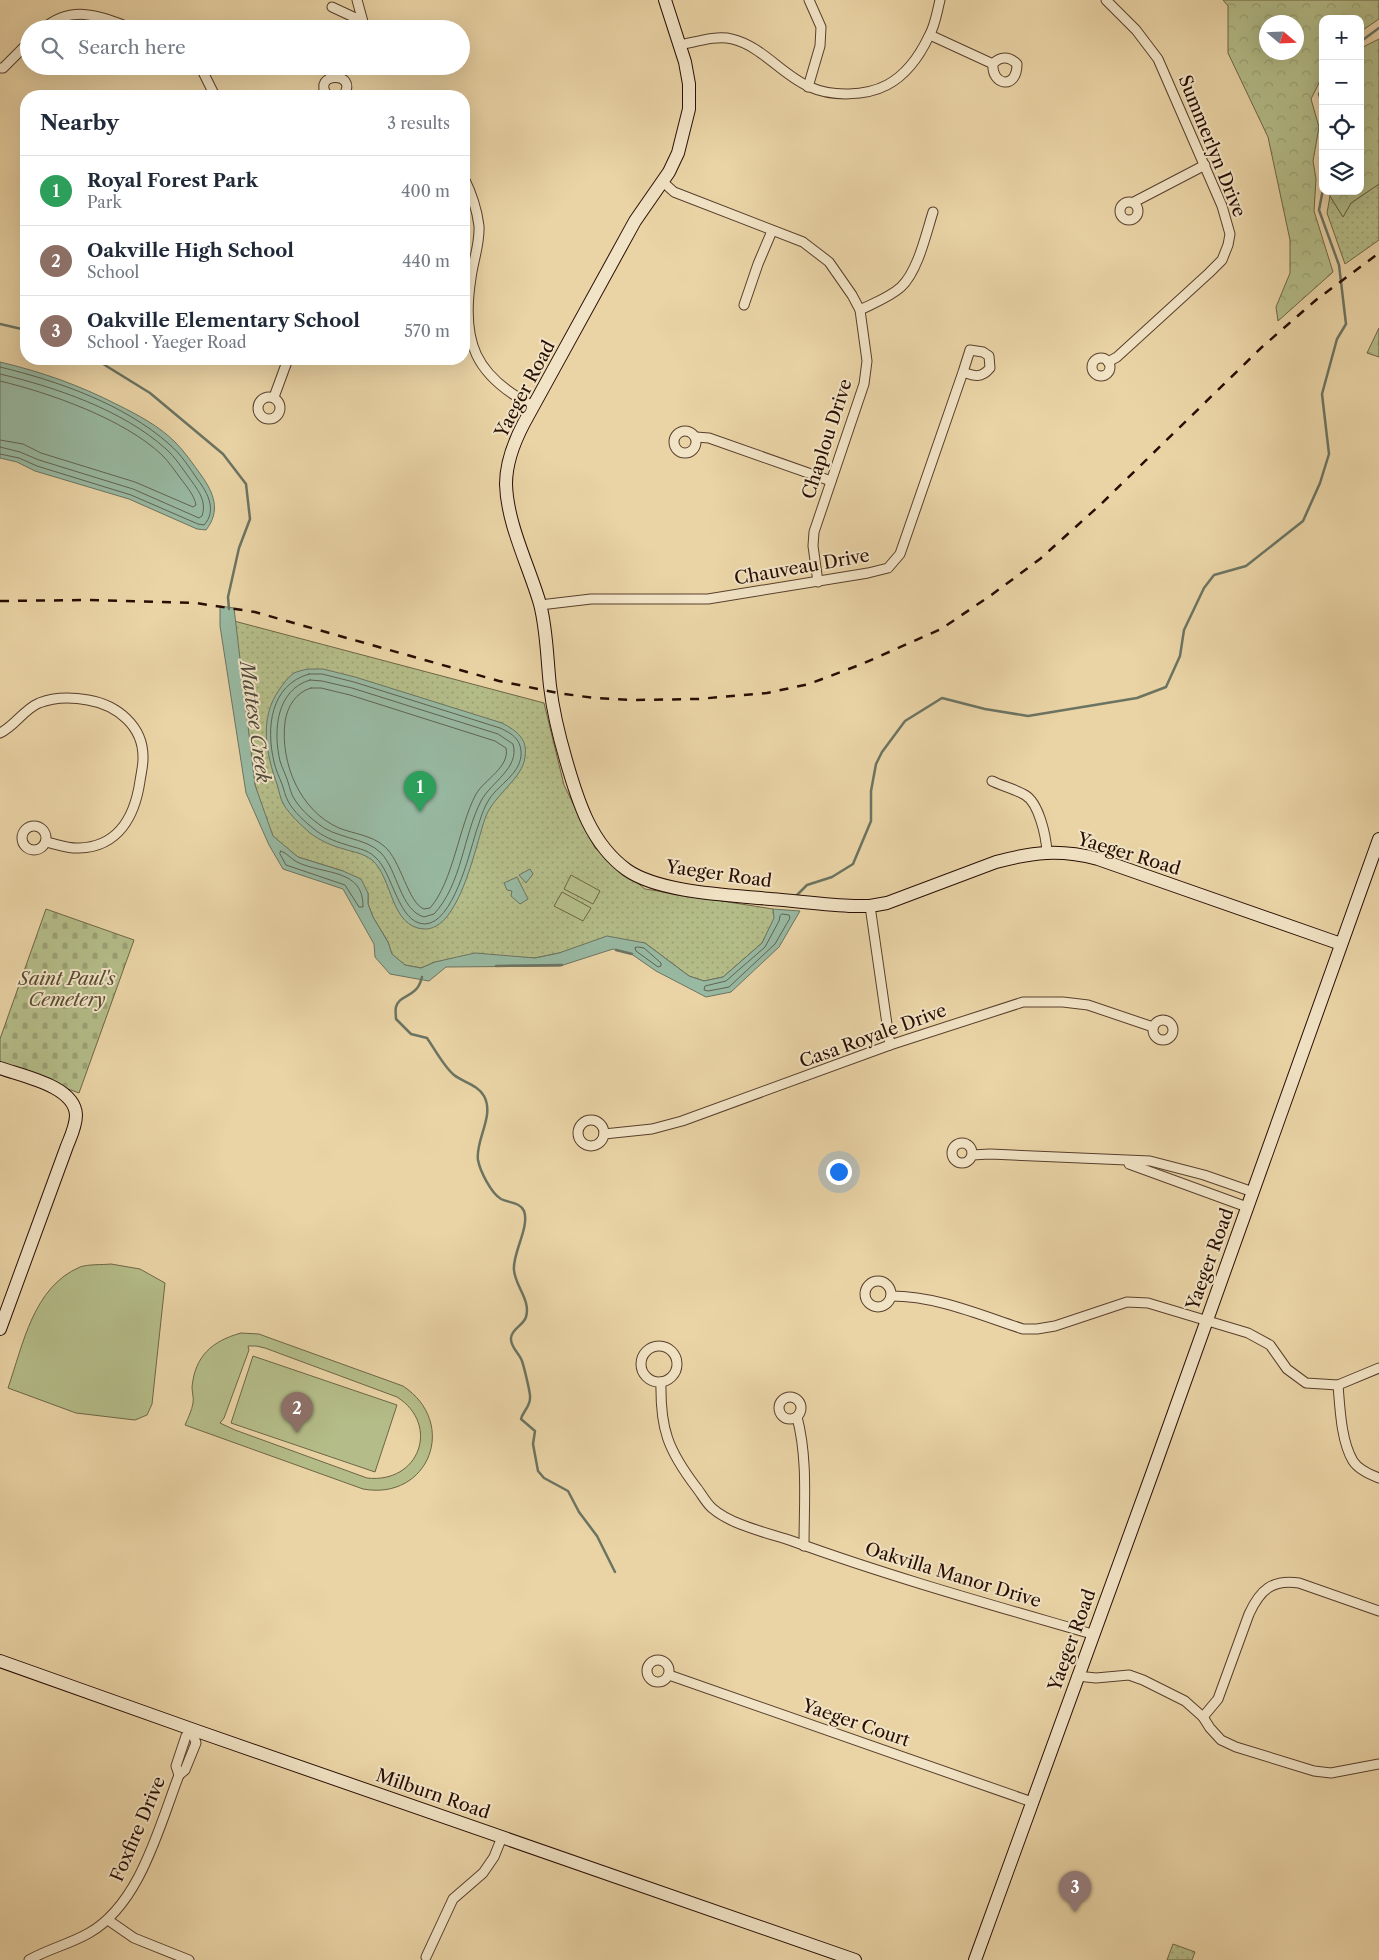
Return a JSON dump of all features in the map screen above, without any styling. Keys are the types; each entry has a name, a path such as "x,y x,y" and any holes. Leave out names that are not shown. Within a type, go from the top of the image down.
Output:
{"street":[{"path":"357,0 362,20"},
{"name":"Yaeger Road","path":"664,0 680,45 689,84 688,109 678,153 670,172 634,220 533,406 516,438 507,470 506,490 510,513 540,604 544,622 552,696 559,736 579,804 586,821 598,840 611,856 628,870 642,878 660,884 695,890 834,906 870,906 906,897 996,862 1026,854 1047,852 1080,854 1341,944 975,1960"},
{"path":"808,87 820,46 821,27 809,0"},
{"path":"680,45 721,38 737,40 761,54 808,87 837,94 862,92 886,86 900,76 912,63 930,35 940,0"},
{"name":"Summerlyn Drive","path":"1106,0 1136,30 1158,59 1222,206 1230,234 1222,260 1117,357 1108,362"},
{"path":"332,7 354,20"},
{"path":"56,20 69,14 81,13 108,20"},
{"path":"930,35 993,64"},
{"path":"0,68 3,68 20,51"},
{"path":"204,75 212,90"},
{"path":"324,90 325,83 330,78 336,76 346,84 346,90"},
{"path":"1134,202 1204,165"},
{"name":"Chaplou Drive","path":"662,182 674,192 803,242 830,262 852,294 860,310 867,361 864,384 830,481 813,538 818,582"},
{"path":"470,198 478,224 477,252 470,269"},
{"path":"860,310 893,293 902,286 915,263 933,212"},
{"path":"744,305 772,231"},
{"path":"470,334 472,348 486,371 497,384 517,398 533,406"},
{"path":"274,397 286,365"},
{"name":"Chauveau Drive","path":"540,604 591,599 708,599 818,582 888,568 900,554 963,372"},
{"path":"696,437 709,438 830,481"},
{"path":"0,734 29,709 39,703 68,698 98,702 110,706 131,723 140,739 143,757 137,799 129,818 118,834 98,845 78,849 46,842"},
{"path":"992,782 1025,795 1031,801 1041,823 1047,852"},
{"path":"1341,944 1379,839"},
{"path":"870,906 890,1045"},
{"name":"Casa Royale Drive","path":"604,1134 652,1129 682,1121 890,1045 1022,1002 1063,1002 1088,1005 1153,1027"},
{"path":"0,1068 56,1088 67,1096 74,1105 76,1116 73,1130 0,1329"},
{"path":"972,1155 990,1154 1150,1161 1178,1167 1253,1192"},
{"path":"1122,1161 1247,1207"},
{"path":"891,1296 913,1296 938,1301 1023,1329 1055,1326 1127,1302 1148,1303 1248,1333 1270,1345 1286,1369 1306,1383 1338,1385 1379,1368"},
{"path":"656,1346 662,1346 673,1352 678,1363 670,1379 661,1382 653,1382 648,1379 641,1368 642,1356 646,1351 656,1346"},
{"name":"Oakvilla Manor Drive","path":"661,1382 663,1428 671,1448 684,1471 711,1508 733,1520 804,1546 937,1590 1092,1634"},
{"path":"1338,1385 1343,1430 1354,1462 1372,1476 1379,1478"},
{"path":"797,1417 802,1434 804,1465 804,1546"},
{"path":"1203,1717 1218,1699 1249,1614 1254,1602 1262,1591 1276,1583 1286,1581 1299,1583 1379,1611"},
{"name":"Milburn Road","path":"0,1661 193,1732 855,1960"},
{"name":"Yaeger Court","path":"669,1675 1032,1802"},
{"path":"1077,1676 1096,1678 1129,1675 1185,1701 1203,1717 1221,1740 1236,1747 1314,1771 1330,1773 1379,1764"},
{"name":"Foxfire Drive","path":"29,1960 89,1934 108,1920 134,1887 145,1864 179,1775 176,1766 186,1736 193,1732"},
{"path":"426,1957 453,1899 483,1873 494,1857 502,1837"},
{"path":"108,1920 134,1938 189,1960"}],"green space":[{"path":"1223,0 1379,0 1379,19 1364,29 1364,15 1319,15 1319,83 1311,99 1319,127 1313,161 1316,179 1314,211 1333,272 1278,321 1276,307 1290,273 1290,240 1268,137 1228,53 1228,6"},
{"path":"1379,39 1379,184 1364,194 1364,47"},
{"path":"1379,184 1379,240 1345,264 1327,213 1330,196 1343,217 1351,203"},
{"path":"1363,195 1351,203 1343,217 1330,196"},
{"path":"1379,328 1379,357 1367,353"},
{"path":"234,621 544,703 564,785 595,848 645,889 773,909 775,918 762,943 723,977 704,981 689,976 645,943 559,953 535,958 509,957 435,962 421,968 405,965 392,955 388,942 373,917 368,904 368,893 343,871 298,857 269,838 255,785"},
{"path":"571,875 600,891 593,904 564,889"},
{"path":"562,892 591,908 583,921 554,906"},
{"name":"Saint Paul's Cemetery","path":"46,909 134,940 79,1093 0,1064 0,1039"},
{"path":"111,1264 140,1269 165,1283 152,1404 147,1415 135,1420 76,1413 8,1388 32,1319 51,1288 64,1276 80,1267"},
{"path":"241,1333 259,1334 403,1386 420,1402 430,1419 432,1438 429,1456 419,1471 405,1483 386,1490 363,1489 185,1425 192,1406 194,1376 201,1358 214,1345","holes":["248,1346 256,1346 397,1397 410,1409 418,1422 421,1437 418,1450 411,1462 400,1472 385,1477 367,1478 220,1423 224,1418 249,1350"]},
{"path":"253,1356 397,1405 375,1472 231,1423"},
{"path":"1173,1944 1195,1952 1192,1960 1167,1960"}],"water":[{"path":"0,362 31,370 89,391 141,417 169,436 192,462 206,482 212,495 214,502 213,516 206,530 197,529 129,499 35,471 17,462 0,458"},
{"path":"220,606 234,608 255,785 273,836 298,857 343,871 361,879 368,893 368,904 373,917 388,942 392,954 405,965 421,968 435,962 475,953 535,958 559,953 607,936 645,943 689,976 704,981 723,977 762,943 774,918 773,909 800,911 779,947 731,992 706,997 656,971 630,953 613,949 560,966 446,967 429,981 390,974 375,957 374,944 343,889 283,869 269,845 246,793 220,626"},
{"path":"308,669 323,669 355,677 502,723 517,733 523,740 525,757 523,765 490,808 465,883 457,901 447,916 437,926 424,929 413,926 404,920 398,911 379,868 372,860 362,854 339,848 314,836 286,809 270,761 266,736 267,724 269,712 279,690 294,673"},
{"path":"530,869 533,874 526,883 519,875"},
{"path":"517,877 528,899 520,904 511,896 512,891 507,890 504,883"}],"waterway":[{"name":"Mattese Creek","path":"1364,39 1379,28"},
{"name":"Mattese Creek","path":"795,897 807,885 832,877 853,864 871,821 871,791 876,764 882,752 905,721 942,698 985,709 1028,716 1137,698 1166,687 1180,656 1184,630 1204,588 1214,575 1246,566 1303,521 1320,483 1329,454 1322,394 1337,339 1346,324 1339,265 1319,210 1322,195"},
{"name":"Mattese Creek","path":"0,324 20,329"},
{"name":"Mattese Creek","path":"105,365 150,393 223,454 246,484 250,519 239,548 228,597 229,609"},
{"name":"Mattese Creek","path":"616,950 632,954"},
{"name":"Mattese Creek","path":"496,966 562,965"},
{"path":"422,977 416,989 398,1003 396,1019 411,1034 427,1038 450,1072 478,1089 484,1096 487,1112 479,1144 479,1165 493,1192 501,1199 517,1204 524,1211 525,1225 514,1270 525,1299 527,1311 525,1320 513,1332 511,1338 512,1344 522,1361 530,1396 529,1404 521,1419 535,1431 533,1444 538,1471 544,1478 568,1491 579,1512 597,1536 615,1572"}],"railway":[{"path":"0,601 89,600 196,603 255,612 499,681 594,698 630,700 698,699 767,693 809,684 862,664 941,629 1040,559 1100,505 1262,347 1316,300 1379,253"}],"place":[{"name":"Royal Forest Park","path":"420,812"},
{"name":"Oakville High School","path":"297,1433"},
{"name":"Oakville Elementary School","path":"1075,1912"}]}
